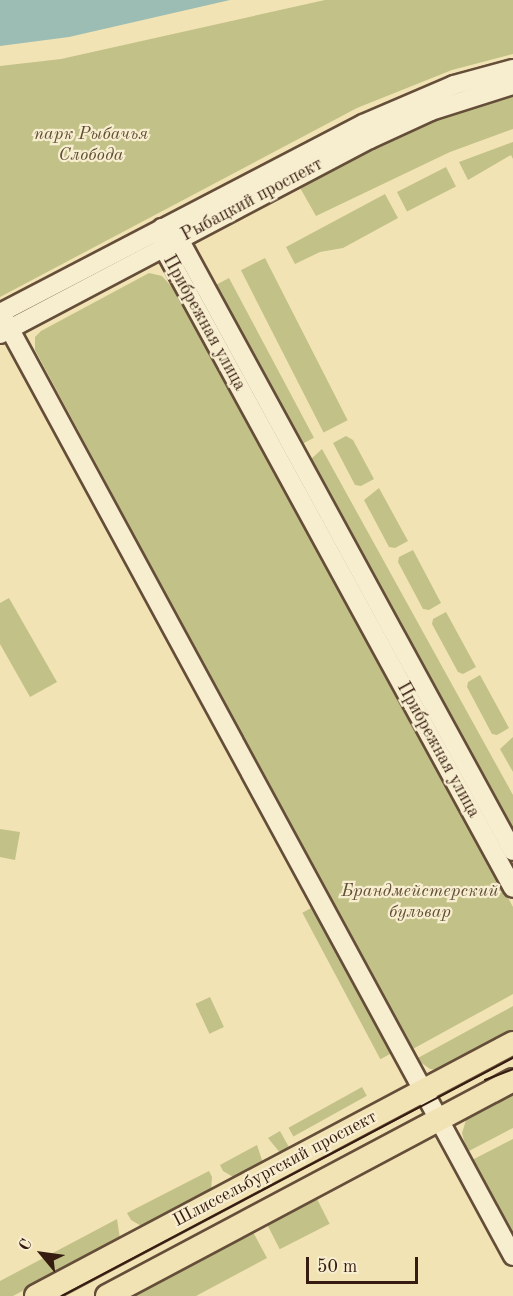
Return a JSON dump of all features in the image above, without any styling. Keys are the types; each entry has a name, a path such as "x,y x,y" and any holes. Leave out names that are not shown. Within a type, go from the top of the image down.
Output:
{"main road":[{"name":"Шлиссельбургский проспект","path":"36,1296 513,1043"},
{"name":"Шлиссельбургский проспект","path":"107,1296 513,1080"}],"street":[{"name":"Рыбацкий проспект","path":"0,313 162,228 425,96 513,69"},
{"name":"Рыбацкий проспект","path":"5,332 370,139 441,107 513,85"},
{"name":"Прибрежная улица","path":"162,228 513,851"},
{"name":"Прибрежная улица","path":"171,243 513,888"},
{"path":"0,313 5,332 424,1090 513,1256"}],"green space":[{"name":"парк Рыбачья Слобода","path":"325,0 513,0 513,54 452,70 357,108 0,297 0,66 61,59"},
{"path":"513,95 513,129 450,152 316,216 299,186 374,147 469,106"},
{"path":"513,142 513,159 511,155 468,180 459,162"},
{"path":"446,167 456,187 407,212 397,192"},
{"path":"385,194 398,218 343,248 320,252 295,264 286,247"},
{"path":"265,258 348,420 324,432 241,270"},
{"name":"Брандмейстерский бульвар","path":"149,273 162,276 172,287 196,326 513,907 513,994 411,1050 35,350 35,337 41,331"},
{"path":"229,278 314,438 301,445 216,285"},
{"path":"346,436 353,440 374,479 361,486 355,485 333,443"},
{"path":"322,449 513,795 513,828 311,459"},
{"path":"379,488 408,541 395,548 389,547 364,500"},
{"path":"413,550 441,603 429,610 423,609 398,562 399,557"},
{"path":"9,598 57,682 30,697 0,644 0,603"},
{"path":"446,612 476,667 463,674 458,672 432,624 433,619"},
{"path":"480,675 509,728 497,735 492,734 467,687 468,682"},
{"path":"513,737 513,772 500,749"},
{"path":"0,829 20,832 15,860 0,857"},
{"path":"313,907 391,1054 380,1059 302,913"},
{"path":"210,997 224,1027 209,1034 195,1004"},
{"path":"513,1006 513,1030 439,1070 430,1069 416,1059"},
{"path":"362,1087 367,1096 293,1136 289,1128"},
{"path":"513,1093 513,1128 467,1152 462,1133 467,1117"},
{"path":"280,1131 290,1149 281,1154 268,1138"},
{"path":"513,1139 513,1238 472,1160"},
{"path":"257,1145 263,1163 235,1178 223,1171 220,1165"},
{"path":"209,1171 212,1177 211,1191 143,1227 131,1220 127,1213"},
{"path":"316,1197 330,1224 280,1249 266,1222"},
{"path":"117,1219 120,1239 13,1296 0,1296 0,1281"},
{"path":"252,1230 267,1258 196,1296 128,1296"}],"water":[{"path":"0,0 230,0 69,37 0,46"}],"tram line":[{"path":"62,1296 513,1058"},
{"path":"485,1080 513,1069"}]}
